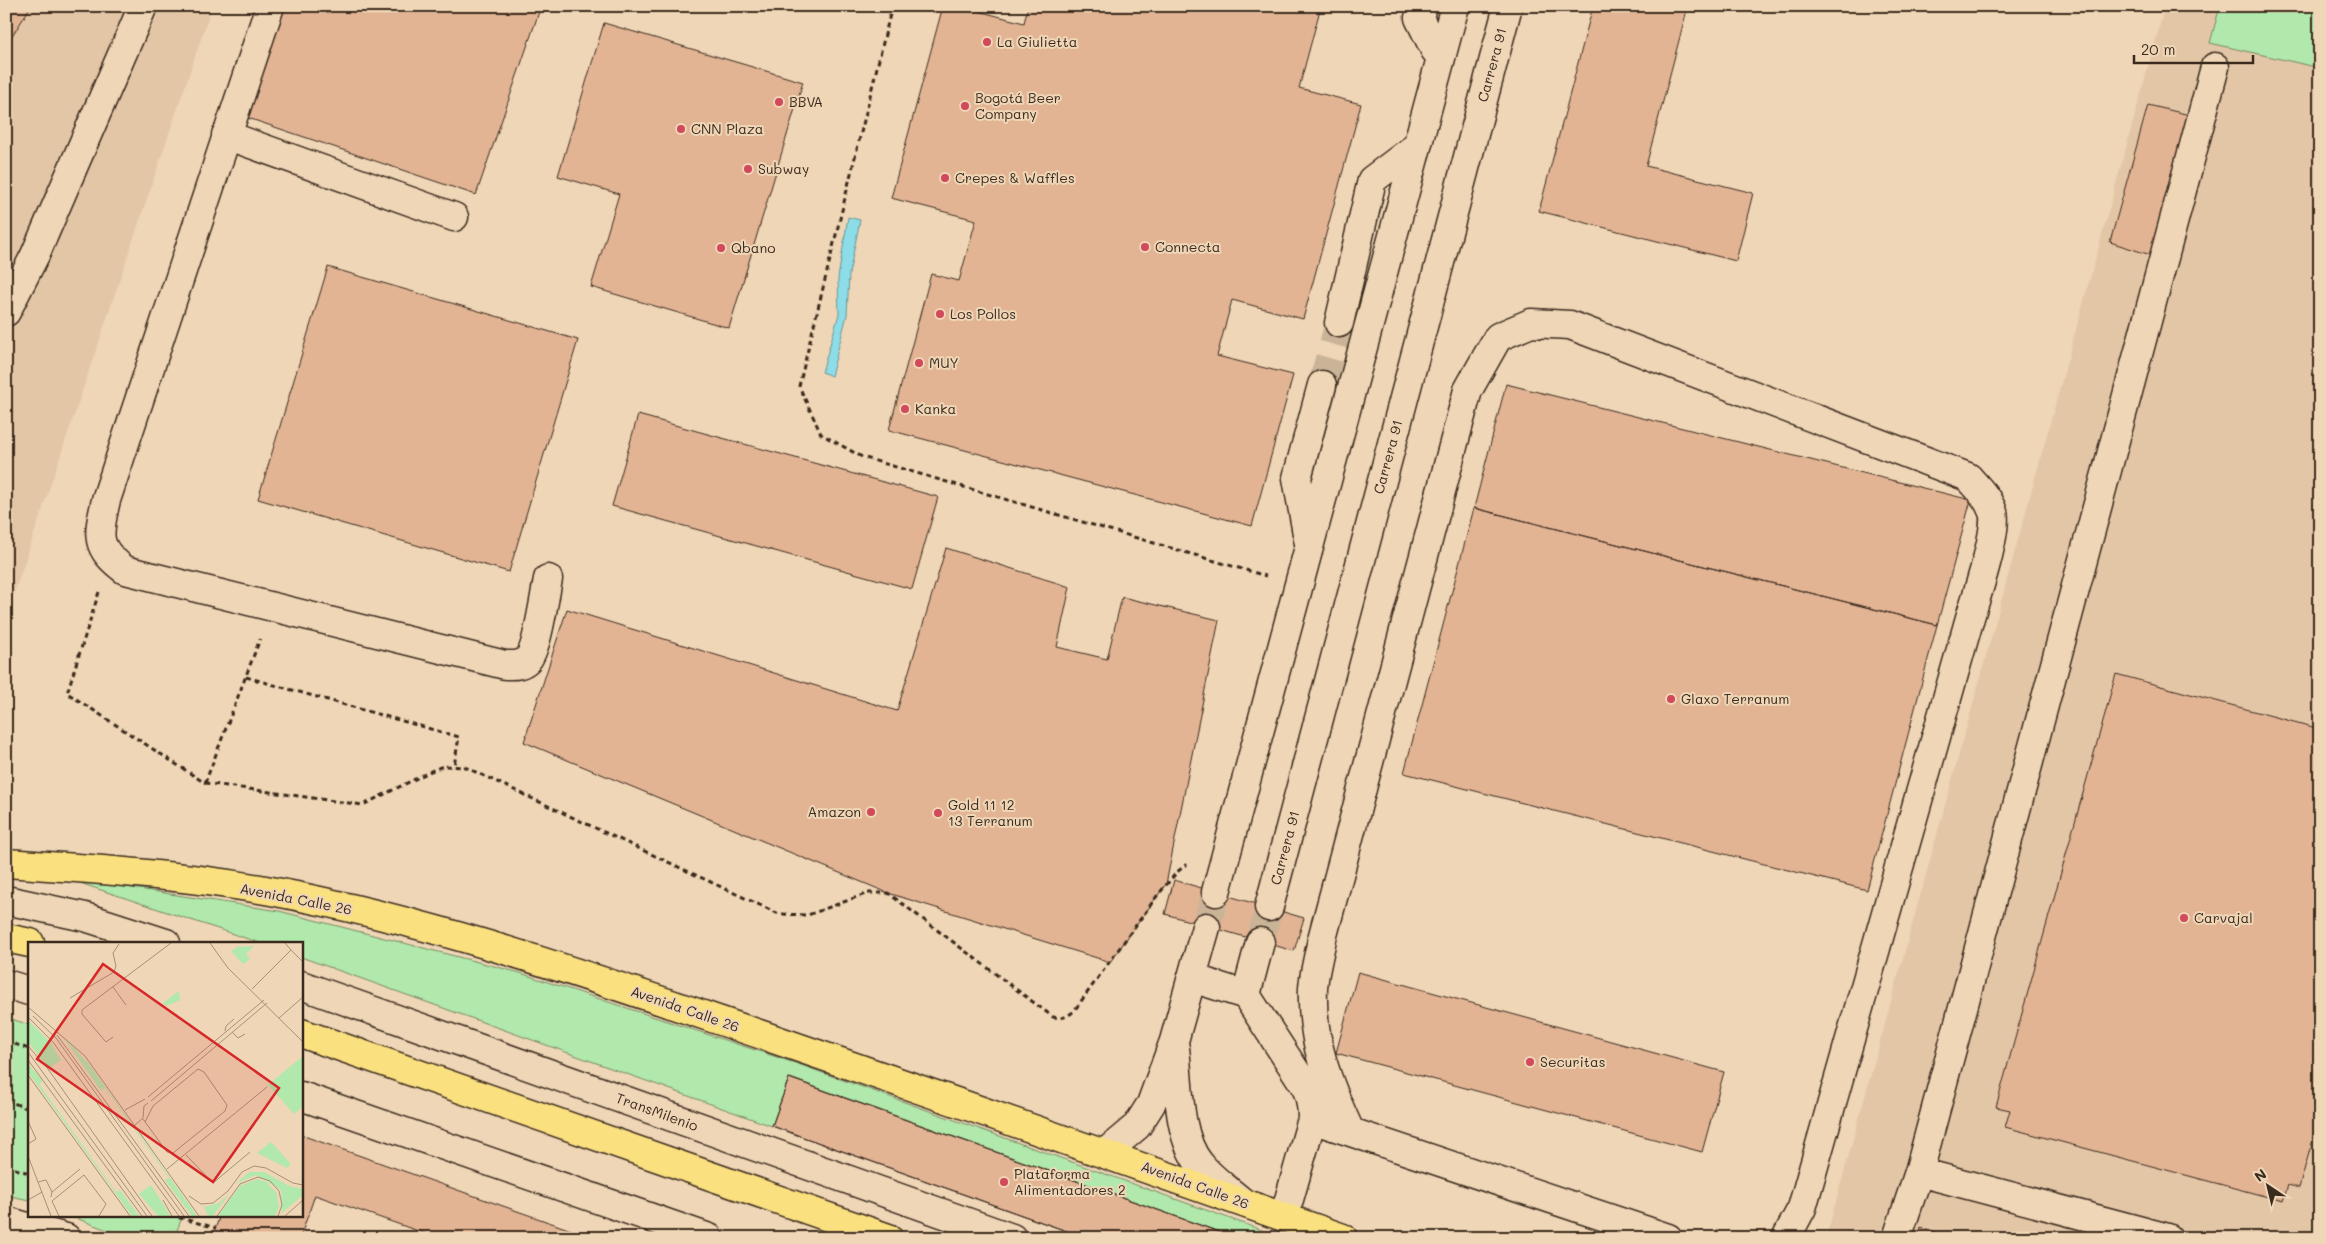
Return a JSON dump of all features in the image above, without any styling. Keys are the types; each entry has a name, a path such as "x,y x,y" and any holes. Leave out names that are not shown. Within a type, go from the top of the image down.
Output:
{"main road":[{"name":"Avenida Calle 26","path":"6,863 122,870 270,891 407,922 588,976 1105,1153 1343,1238"},
{"path":"6,938 28,943"},
{"path":"302,1034 888,1238"}],"street":[{"path":"6,312 35,254 143,6"},
{"path":"270,6 106,500 99,529 102,545 109,558 125,570 505,665 519,665 529,658 534,646 548,579"},
{"path":"1422,6 1419,18 1435,50 1441,56"},
{"path":"1216,892 1455,6"},
{"name":"Carrera 91","path":"1269,907 1508,6"},
{"path":"1897,1238 1919,1172 2215,67"},
{"path":"226,135 454,217"},
{"path":"1339,323 1372,180 1417,146"},
{"path":"1350,1131 1328,1084 1317,1044 1313,987 1322,939 1468,390 1498,337 1531,323 1570,325 1968,477 1984,494 1994,514 1992,538 1971,614 1802,1208 1786,1238"},
{"path":"1309,545 1297,478 1322,385"},
{"path":"6,900 85,917 163,942"},
{"path":"1105,1153 1137,1126 1146,1114 1174,1040 1206,927"},
{"path":"1246,995 1260,942"},
{"path":"1192,978 1246,995 1310,1093 1312,1119 1284,1217"},
{"path":"6,984 28,991"},
{"name":"TransMilenio","path":"302,985 1012,1238"},
{"path":"1174,1040 1184,1129 1188,1144 1200,1165 1241,1201"},
{"path":"302,1096 709,1238"},
{"path":"1312,1119 1668,1238"},
{"path":"1919,1172 2168,1238"},
{"path":"6,1221 66,1238"}],"path":[{"path":"892,6 799,386 821,434 862,458 1274,578"},
{"path":"109,558 68,693 205,783 363,805 443,766 465,767 779,914 808,915 868,893 888,893 1053,1017 1059,1018 1068,1017 1074,1011 1157,896 1177,872 1193,859"},
{"path":"205,783 272,607"},
{"path":"246,677 458,736 454,766"},
{"path":"6,1041 28,1049"},
{"path":"6,1100 28,1109"},
{"path":"6,1166 28,1173"},
{"path":"174,1216 216,1228"}],"shaded area":[{"path":"6,6 212,6 6,617"},
{"name":"Carvajal","path":"2165,6 2320,6 2320,1238 1826,1238"}],"green space":[{"path":"2220,6 2320,6 2320,68 2210,43"},
{"path":"62,877 279,911 517,972 801,1065 1284,1238 1236,1238 790,1078 772,1126 302,957 302,942 257,942"},
{"path":"6,1017 28,1025 28,1200 6,1195"},
{"path":"71,1216 183,1216 174,1238 128,1238"}],"water":[{"path":"848,217 860,220 849,274 847,315 831,376 822,372 839,314 838,278"}],"building":[{"path":"6,6 31,6 6,46"},
{"path":"284,6 541,6 476,195 245,117"},
{"name":"Connecta","path":"943,6 959,6 1024,23 1028,6 1321,6 1299,88 1361,104 1303,319 1232,300 1217,356 1293,375 1252,526 889,430 931,274 959,281 976,220 891,198"},
{"path":"1593,6 1688,6 1646,166 1753,193 1736,261 1539,211"},
{"name":"CNN Plaza","path":"604,23 803,82 729,328 591,287 619,194 558,176"},
{"path":"2148,105 2194,116 2160,258 2110,242"},
{"path":"328,267 578,340 509,572 258,499"},
{"path":"1506,384 1971,500 1937,625 1474,508"},
{"path":"638,415 938,497 912,589 612,506"},
{"name":"Glaxo Terranum","path":"1474,508 1937,625 1867,890 1404,773"},
{"name":"Gold 11 12 13 Terranum","path":"946,548 1070,587 1057,647 1107,659 1122,597 1219,620 1166,884 1110,962 888,893 524,742 567,609 897,711"},
{"name":"Carvajal","path":"2116,674 2320,729 2320,1114 2299,1188 2288,1185 2283,1201 2005,1127 2010,1110 1996,1107"},
{"path":"1174,880 1304,918 1294,951 1165,914"},
{"name":"Securitas","path":"1358,972 1724,1072 1702,1152 1336,1053"},
{"name":"Plataforma Alimentadores 2","path":"789,1078 1236,1238 1086,1238 772,1126"},
{"name":"Plataforma Alimentadores 2","path":"789,1078 1236,1238 1086,1238 772,1126"},
{"path":"302,1135 594,1238 438,1238 315,1195 300,1238 212,1238 220,1216 302,1216"},
{"path":"1921,1227 1954,1238 1918,1238"}],"tunnel":[{"path":"1322,385 1339,323"},
{"path":"1206,927 1216,892"},
{"path":"1260,942 1269,907"}],"place":[{"name":"La Giulietta","path":"987,42"},
{"name":"BBVA","path":"779,102"},
{"name":"Bogotá Beer Company","path":"965,106"},
{"name":"CNN Plaza","path":"681,129"},
{"name":"Subway","path":"748,169"},
{"name":"Crepes & Waffles","path":"945,178"},
{"name":"Connecta","path":"1145,247"},
{"name":"Qbano","path":"721,248"},
{"name":"Los Pollos","path":"940,314"},
{"name":"MUY","path":"919,363"},
{"name":"Kanka","path":"905,409"},
{"name":"Glaxo Terranum","path":"1671,699"},
{"name":"Amazon","path":"871,812"},
{"name":"Gold 11 12 13 Terranum","path":"938,813"},
{"name":"Carvajal","path":"2184,918"},
{"name":"Securitas","path":"1530,1062"},
{"name":"Plataforma Alimentadores 2","path":"1004,1182"}]}
